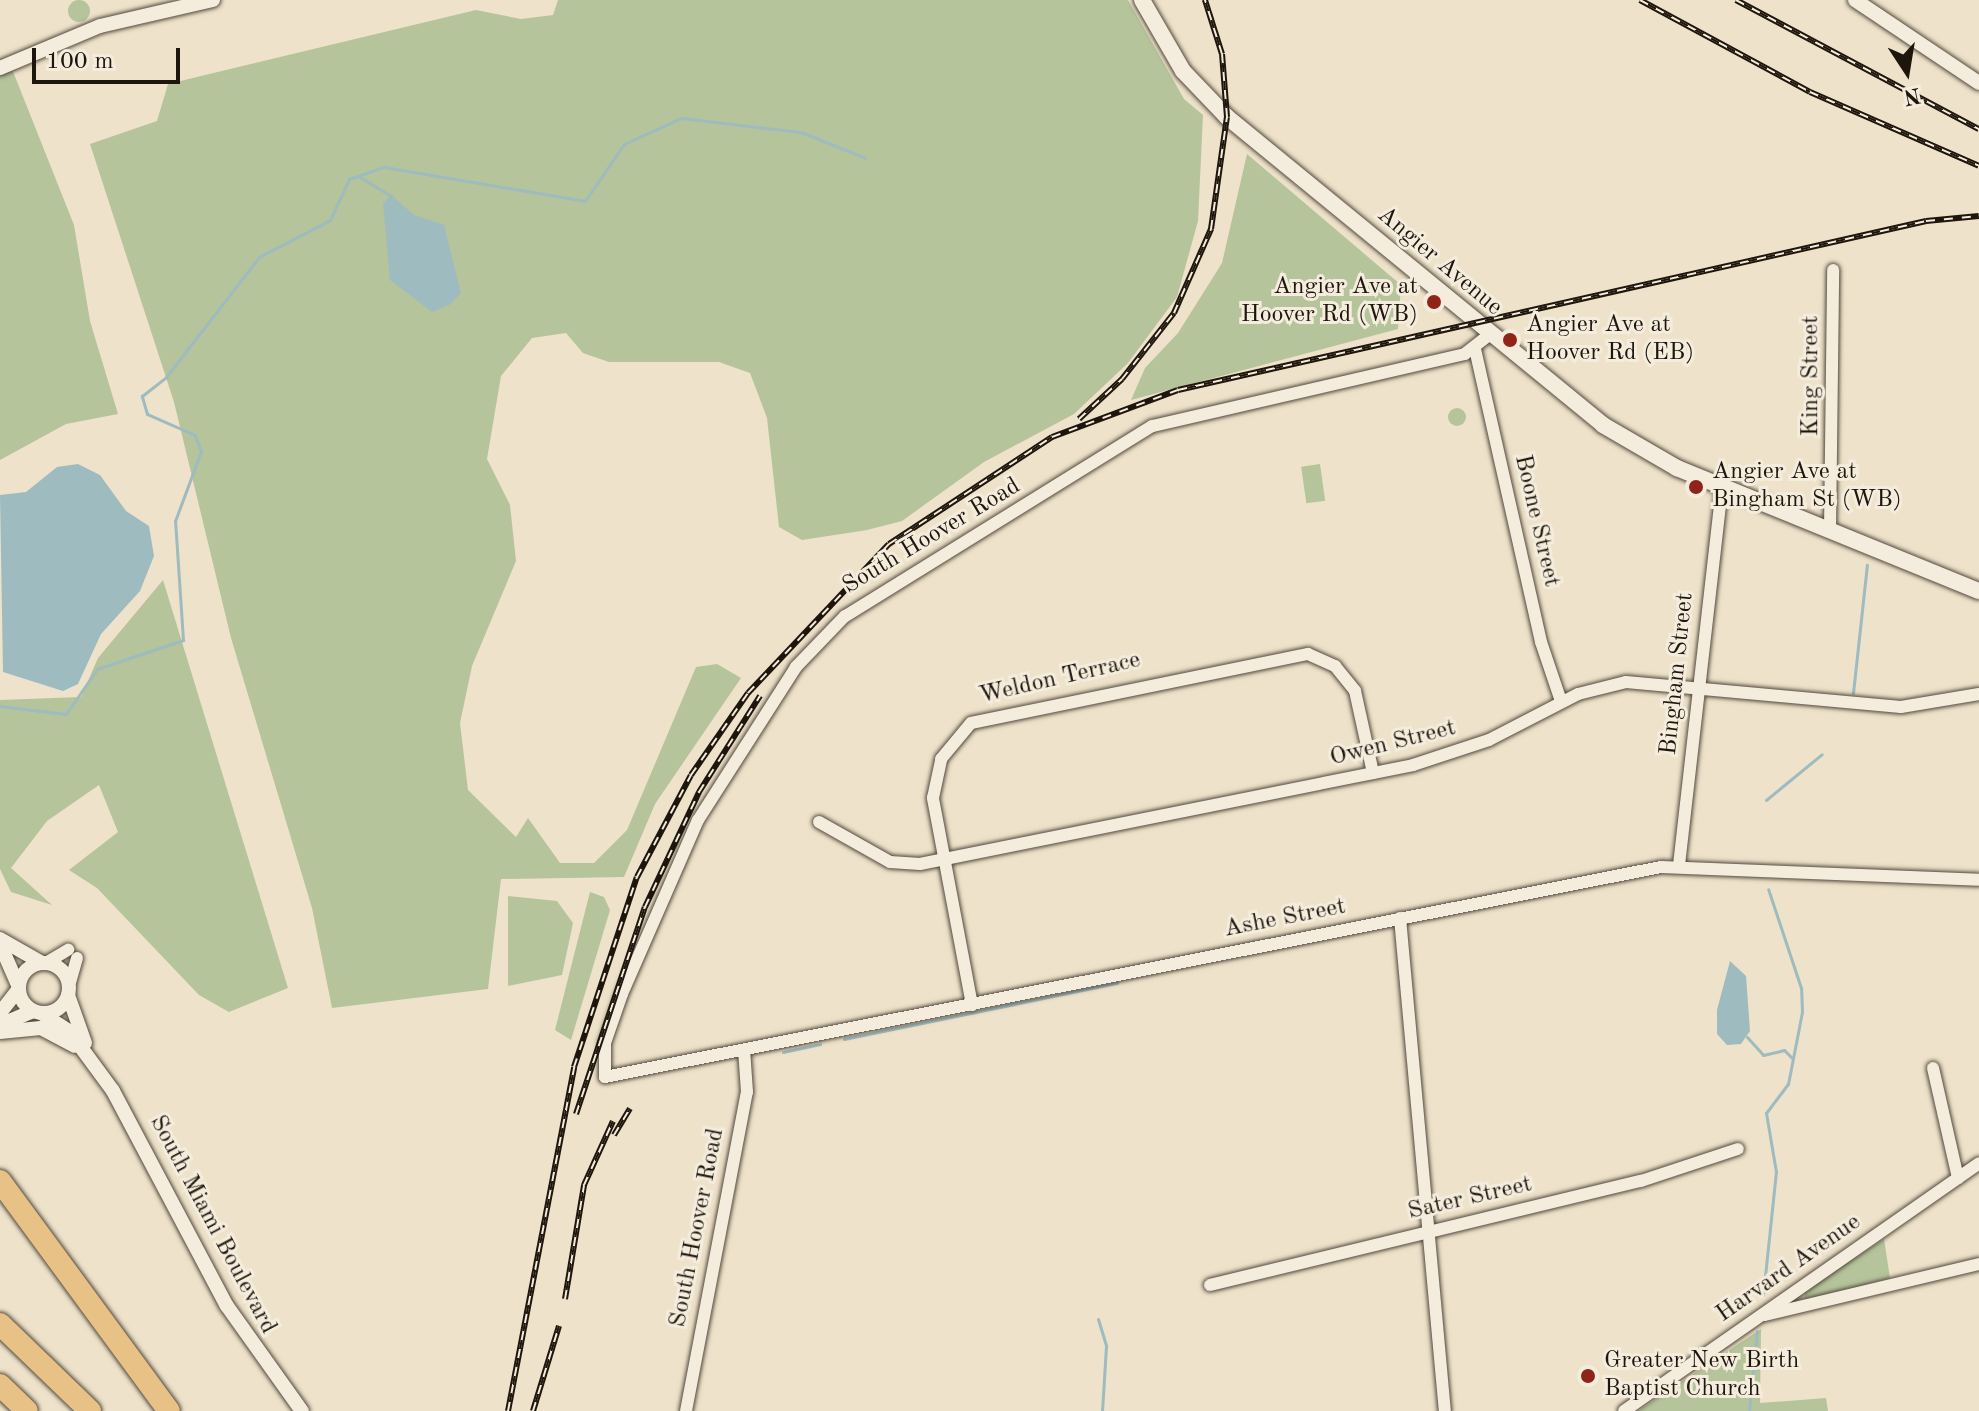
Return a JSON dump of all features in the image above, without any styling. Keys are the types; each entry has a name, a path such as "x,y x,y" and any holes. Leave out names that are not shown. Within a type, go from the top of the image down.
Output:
{"highway":[{"path":"0,1181 169,1411"},
{"path":"0,1324 90,1411"},
{"path":"0,1385 27,1411"}],"main road":[{"name":"Angier Avenue","path":"1142,0 1201,93 1489,335 1603,425 1722,487 1979,591"}],"street":[{"path":"0,68 92,29 213,0"},
{"path":"1855,0 1979,83"},
{"name":"King Street","path":"1830,531 1833,270"},
{"path":"1475,349 1489,335"},
{"name":"Boone Street","path":"1475,349 1541,642 1561,701"},
{"name":"South Hoover Road","path":"605,1077 602,1054 622,994 698,820 796,667 845,616 1164,421 1475,349"},
{"name":"Bingham Street","path":"1679,865 1722,487"},
{"name":"Weldon Terrace","path":"972,1005 943,860 936,772 971,723 1271,656 1308,654 1343,673 1360,706 1373,773"},
{"name":"Owen Street","path":"819,822 890,862 943,860 1373,773 1474,746 1561,701 1626,682 1699,686 1901,707 1979,694"},
{"name":"Ashe Street","path":"605,1077 744,1053 1400,918 1679,865 1979,880"},
{"path":"1400,918 1425,1231 1445,1411"},
{"path":"0,941 62,970 69,990"},
{"path":"0,941 18,988 37,1012"},
{"path":"0,1013 18,988 26,970 73,954 69,990 58,1009 37,1012 0,1025"},
{"name":"South Miami Boulevard","path":"69,990 89,1055 243,1333 302,1411"},
{"name":"South Miami Boulevard","path":"37,1012 89,1055"},
{"path":"0,1032 41,1028 89,1055"},
{"name":"South Hoover Road","path":"686,1411 747,1092 744,1053"},
{"path":"1933,1068 1958,1178"},
{"name":"Sater Street","path":"1210,1285 1641,1181 1738,1149"},
{"name":"Harvard Avenue","path":"1624,1411 1979,1163"},
{"path":"1761,1316 1979,1264"}],"green space":[{"path":"79,0 90,11 79,22 68,11"},
{"path":"558,0 1128,0 1184,99 1203,115 1198,221 1177,297 1128,363 1074,414 984,462 902,521 867,530 802,540 779,527 767,418 750,373 719,362 609,362 583,353 566,333 532,338 501,376 487,459 510,505 516,561 472,666 460,723 468,790 516,837 528,818 560,863 594,863 627,830 696,667 717,664 741,678 655,804 624,877 501,879 488,989 332,1008 312,908 231,638 174,402 90,144 157,121 168,84 476,10 521,19 553,15"},
{"path":"12,69 74,225 90,321 118,414 66,424 0,460 0,74"},
{"path":"1247,154 1401,285 1398,329 1131,400 1145,368 1178,333 1222,263"},
{"path":"1453,408 1461,408 1466,417 1464,424 1453,426 1448,421 1448,413"},
{"path":"1320,464 1325,501 1306,503 1301,467"},
{"path":"163,580 288,988 229,1012 199,995 97,888 69,870 118,832 99,785 47,821 11,868 52,905 11,892 0,869 0,700 81,697 98,658"},
{"path":"590,892 604,897 610,910 571,1040 555,1030"},
{"path":"508,896 557,901 573,923 562,975 508,986"},
{"path":"1884,1239 1890,1278 1805,1301 1804,1291"},
{"path":"1761,1329 1760,1403 1826,1398 1828,1411 1638,1411"}],"water":[{"path":"391,195 414,215 444,225 461,293 449,305 432,312 390,280 383,203"},
{"path":"78,464 100,475 126,511 149,526 154,556 140,591 101,634 78,684 63,691 3,672 0,495 26,492 57,467"},
{"path":"1730,961 1746,976 1750,1031 1741,1044 1727,1045 1717,1034 1717,1010"}],"waterway":[{"path":"0,706 66,714 97,669 183,640 175,521 201,451 195,435 147,414 142,396 166,377 259,257 330,220 349,179 384,167 585,201 624,144 681,118 801,132 865,158"},
{"path":"358,176 391,196"},
{"path":"1853,693 1867,565"},
{"path":"1766,800 1822,754"},
{"path":"1763,1295 1776,1172 1766,1113 1788,1084 1802,1012 1801,988 1768,889"},
{"path":"844,1039 1117,983"},
{"path":"1747,1037 1763,1055 1784,1050 1792,1058"},
{"path":"783,1052 820,1044"},
{"path":"1098,1319 1106,1346 1102,1411"},
{"path":"1749,1411 1757,1331"}],"railway":[{"path":"1079,419 1122,379 1174,313 1211,229 1227,117 1222,54 1205,0"},
{"path":"1640,0 1810,92 1979,166"},
{"path":"1736,0 1979,129"},
{"path":"508,1411 574,1067 637,877 691,775 748,693 889,544 1052,437 1178,390 1926,221 1979,216"},
{"path":"576,1114 645,907 699,792 760,696"},
{"path":"614,1135 630,1108"},
{"path":"565,1299 584,1185 613,1121"},
{"path":"533,1411 559,1326"}],"place":[{"name":"Angier Ave at Hoover Rd (WB)","path":"1434,302"},
{"name":"Angier Ave at Hoover Rd (EB)","path":"1510,340"},
{"name":"Angier Ave at Bingham St (WB)","path":"1696,487"},
{"name":"Greater New Birth Baptist Church","path":"1588,1376"}]}
